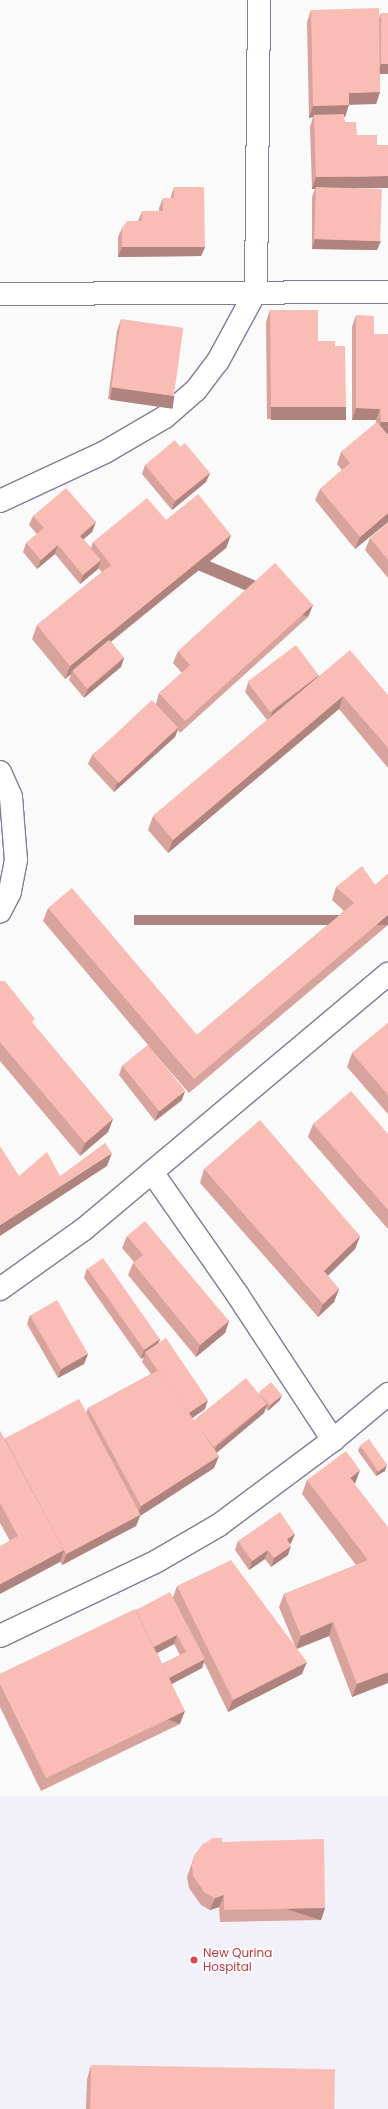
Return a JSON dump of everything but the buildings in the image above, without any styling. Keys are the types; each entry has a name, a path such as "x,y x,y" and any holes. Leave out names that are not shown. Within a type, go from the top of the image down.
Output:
{"street":[{"path":"0,501 105,452 165,417 196,390 218,361 256,292 259,0"},
{"path":"0,294 388,292"},
{"path":"0,772 11,797 16,860 10,892 0,912"},
{"path":"0,1289 84,1229 388,974"},
{"path":"152,1172 237,1294 333,1440"},
{"path":"0,1636 157,1561 212,1529 333,1440 388,1394"}],"shaded area":[{"name":"New Qurina Hospital","path":"0,1796 388,1796 388,2109 0,2109"}],"place":[{"name":"New Qurina Hospital","path":"194,1960"}]}
